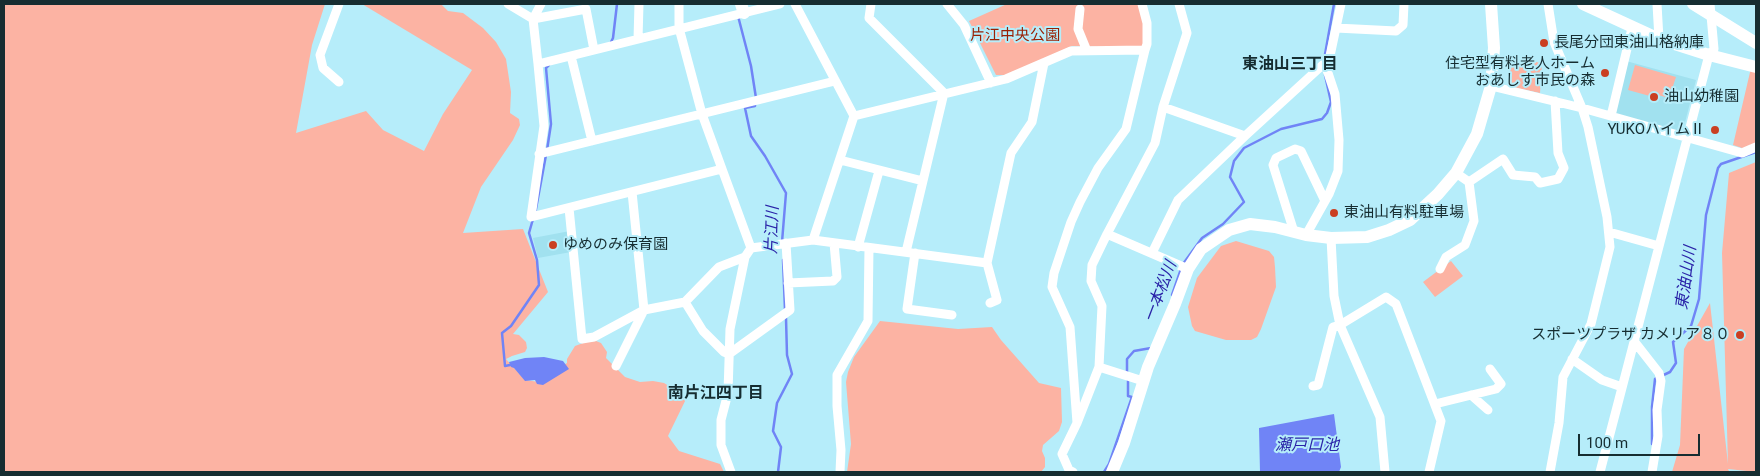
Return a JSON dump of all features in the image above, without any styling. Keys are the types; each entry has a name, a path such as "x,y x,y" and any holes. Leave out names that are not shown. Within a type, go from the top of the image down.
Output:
{"street":[{"path":"339,4 320,55 323,68 339,82"},
{"path":"508,4 533,19 586,8 594,50"},
{"path":"542,4 533,19 544,126 543,153 535,216 722,170"},
{"path":"638,39 639,4"},
{"path":"678,4 679,28 702,114 751,248"},
{"path":"538,64 572,59 594,50 739,11 780,4"},
{"path":"795,4 854,116 813,240"},
{"path":"871,4 869,18 944,93"},
{"path":"947,4 964,25 991,82"},
{"path":"1077,423 1070,327 1052,287 1054,273 1071,222 1080,202 1098,168 1126,129 1147,44 1147,24 1142,4"},
{"path":"1073,472 1068,470 1062,454 1077,423 1099,367 1102,306 1091,281 1092,265 1155,143 1163,107 1187,33 1179,4"},
{"path":"1306,235 1325,201 1338,171 1338,130 1335,94 1327,70 1341,4"},
{"path":"1336,28 1396,31 1403,25 1404,4"},
{"path":"1112,472 1124,443 1138,380 1148,367 1175,304 1184,267 1201,249 1229,230 1250,224 1275,226 1306,235 1331,238 1367,237 1389,230 1410,220 1456,174 1477,134 1491,86 1494,48 1491,4"},
{"path":"1548,4 1554,42 1582,108 1588,128 1607,217 1610,247 1591,324 1563,377 1559,423 1550,472"},
{"path":"1583,4 1659,40 1756,67"},
{"path":"1657,4 1659,40"},
{"path":"1692,4 1711,9 1756,43"},
{"path":"1080,9 1078,29 1088,51"},
{"path":"1600,472 1709,55 1714,49 1711,9"},
{"path":"1611,116 1632,28"},
{"path":"854,116 1006,79 1071,51 1145,50"},
{"path":"572,59 592,141"},
{"path":"1152,253 1178,200 1328,60"},
{"path":"990,302 997,300 987,262 1011,153 1032,122 1044,63"},
{"path":"543,153 835,81"},
{"path":"1491,86 1582,108 1742,153 1756,147"},
{"path":"944,93 923,181 910,253 907,310 949,312"},
{"path":"1469,182 1503,159 1513,174 1535,177 1540,183 1558,179 1564,168 1558,153 1555,101"},
{"path":"1163,107 1245,136"},
{"path":"1294,232 1273,165 1276,158 1295,149 1301,151 1325,201"},
{"path":"840,160 923,181"},
{"path":"858,247 879,171"},
{"path":"1456,174 1469,182"},
{"path":"1440,269 1446,258 1465,245 1474,221 1469,182"},
{"path":"616,366 644,310 632,192"},
{"path":"569,208 582,339 594,337 644,310 685,302 719,267 745,257"},
{"path":"1608,232 1659,246"},
{"path":"1107,234 1184,267"},
{"path":"1331,238 1334,296 1340,325 1380,417 1385,472"},
{"path":"731,472 721,446 721,420 728,392 730,329 745,257 751,248 813,240 987,262"},
{"path":"730,354 790,310 786,243"},
{"path":"788,284 833,281 836,277 834,243"},
{"path":"840,472 841,450 837,406 837,374 868,321 869,248"},
{"path":"1313,386 1318,385 1333,327 1340,325 1386,297 1396,304 1442,421 1429,472"},
{"path":"685,302 703,331 724,352 730,354"},
{"path":"1634,341 1660,377 1656,410 1658,436 1652,472"},
{"path":"1572,360 1602,380 1622,387"},
{"path":"1099,367 1138,380"},
{"path":"1435,404 1496,389 1501,384 1490,369"},
{"path":"1471,395 1488,410"}],"shaded area":[{"name":"油山幼稚園","path":"1626,61 1696,80 1682,134 1613,114"},
{"name":"ゆめのみ保育園","path":"570,231 571,252 538,258 533,238"}],"green space":[{"path":"4,4 325,4 312,45 296,133 366,111 383,130 424,151 443,114 472,70 362,4 441,4 448,11 463,13 483,28 496,42 506,59 511,92 510,113 519,119 520,125 513,140 481,187 463,233 523,229 548,292 513,334 519,335 526,342 527,348 525,352 506,359 525,380 539,382 567,363 567,359 575,346 586,342 596,341 601,343 607,352 606,358 625,377 640,382 653,381 664,383 687,397 668,436 679,451 720,464 724,472 4,472"},
{"name":"片江中央公園","path":"1007,4 1139,4 1143,23 1144,44 1140,48 1072,46 1007,75 996,75 969,21"},
{"path":"1511,58 1542,63 1540,93 1508,86"},
{"path":"1635,65 1676,77 1669,98 1658,95 1657,98 1628,90"},
{"path":"1751,68 1756,69 1756,145 1745,149 1733,145"},
{"name":"スポーツプラザ カメリア８０","path":"1756,162 1756,472 1728,469 1729,471 1739,472 1672,472 1680,445 1684,349 1710,303 1728,464 1722,253 1729,173"},
{"path":"1236,241 1269,251 1274,257 1276,287 1261,329 1257,337 1251,340 1226,340 1195,331 1188,307 1197,278 1221,246"},
{"path":"1451,261 1463,276 1435,297 1423,282"},
{"path":"880,321 958,329 992,327 1039,383 1061,388 1062,422 1059,431 1043,445 1042,451 1045,458 1045,467 1041,472 847,472 851,444 846,382 848,372 854,357"}],"water":[{"path":"544,357 563,361 569,369 543,385 537,384 535,380 525,381 511,367 509,362 525,358"},
{"name":"瀬戸口池","path":"1334,414 1341,467 1339,472 1260,472 1259,428"}],"waterway":[{"path":"611,42 617,4"},
{"name":"一本松川","path":"1324,60 1334,4"},
{"name":"片江川","path":"738,16 751,66 756,98"},
{"path":"547,150 551,124 546,68 549,65"},
{"name":"一本松川","path":"1183,264 1202,238 1223,224 1244,202 1230,177 1234,161 1244,148 1281,129 1322,119 1327,113 1331,102 1325,75"},
{"name":"片江川","path":"755,103 755,106 745,108 751,136 786,193 782,242"},
{"name":"東油山川","path":"1652,444 1652,407 1655,379 1670,372 1676,363 1673,342 1691,326 1699,299 1706,215 1718,168 1721,164 1756,152"},
{"path":"535,214 546,155"},
{"path":"510,365 505,366 502,333 511,326 539,285 537,260 529,233 533,219"},
{"name":"片江川","path":"783,260 785,310"},
{"name":"一本松川","path":"1172,295 1181,269"},
{"name":"片江川","path":"778,472 781,447 773,431 777,403 792,374 787,355 786,318"},
{"name":"一本松川","path":"1127,374 1127,359 1134,351 1151,348"},
{"name":"一本松川","path":"1104,472 1109,464 1132,397 1128,396 1128,379"}],"place":[{"name":"長尾分団東油山格納庫","path":"1544,43"},
{"name":"住宅型有料老人ホーム おあしす市民の森","path":"1605,73"},
{"name":"油山幼稚園","path":"1654,97"},
{"name":"YUKOハイムⅡ","path":"1715,130"},
{"name":"東油山有料駐車場","path":"1334,213"},
{"name":"ゆめのみ保育園","path":"553,245"},
{"name":"スポーツプラザ カメリア８０","path":"1740,335"}],"district":[{"name":"東油山三丁目","path":"1290,65"},
{"name":"南片江四丁目","path":"716,394"}]}
